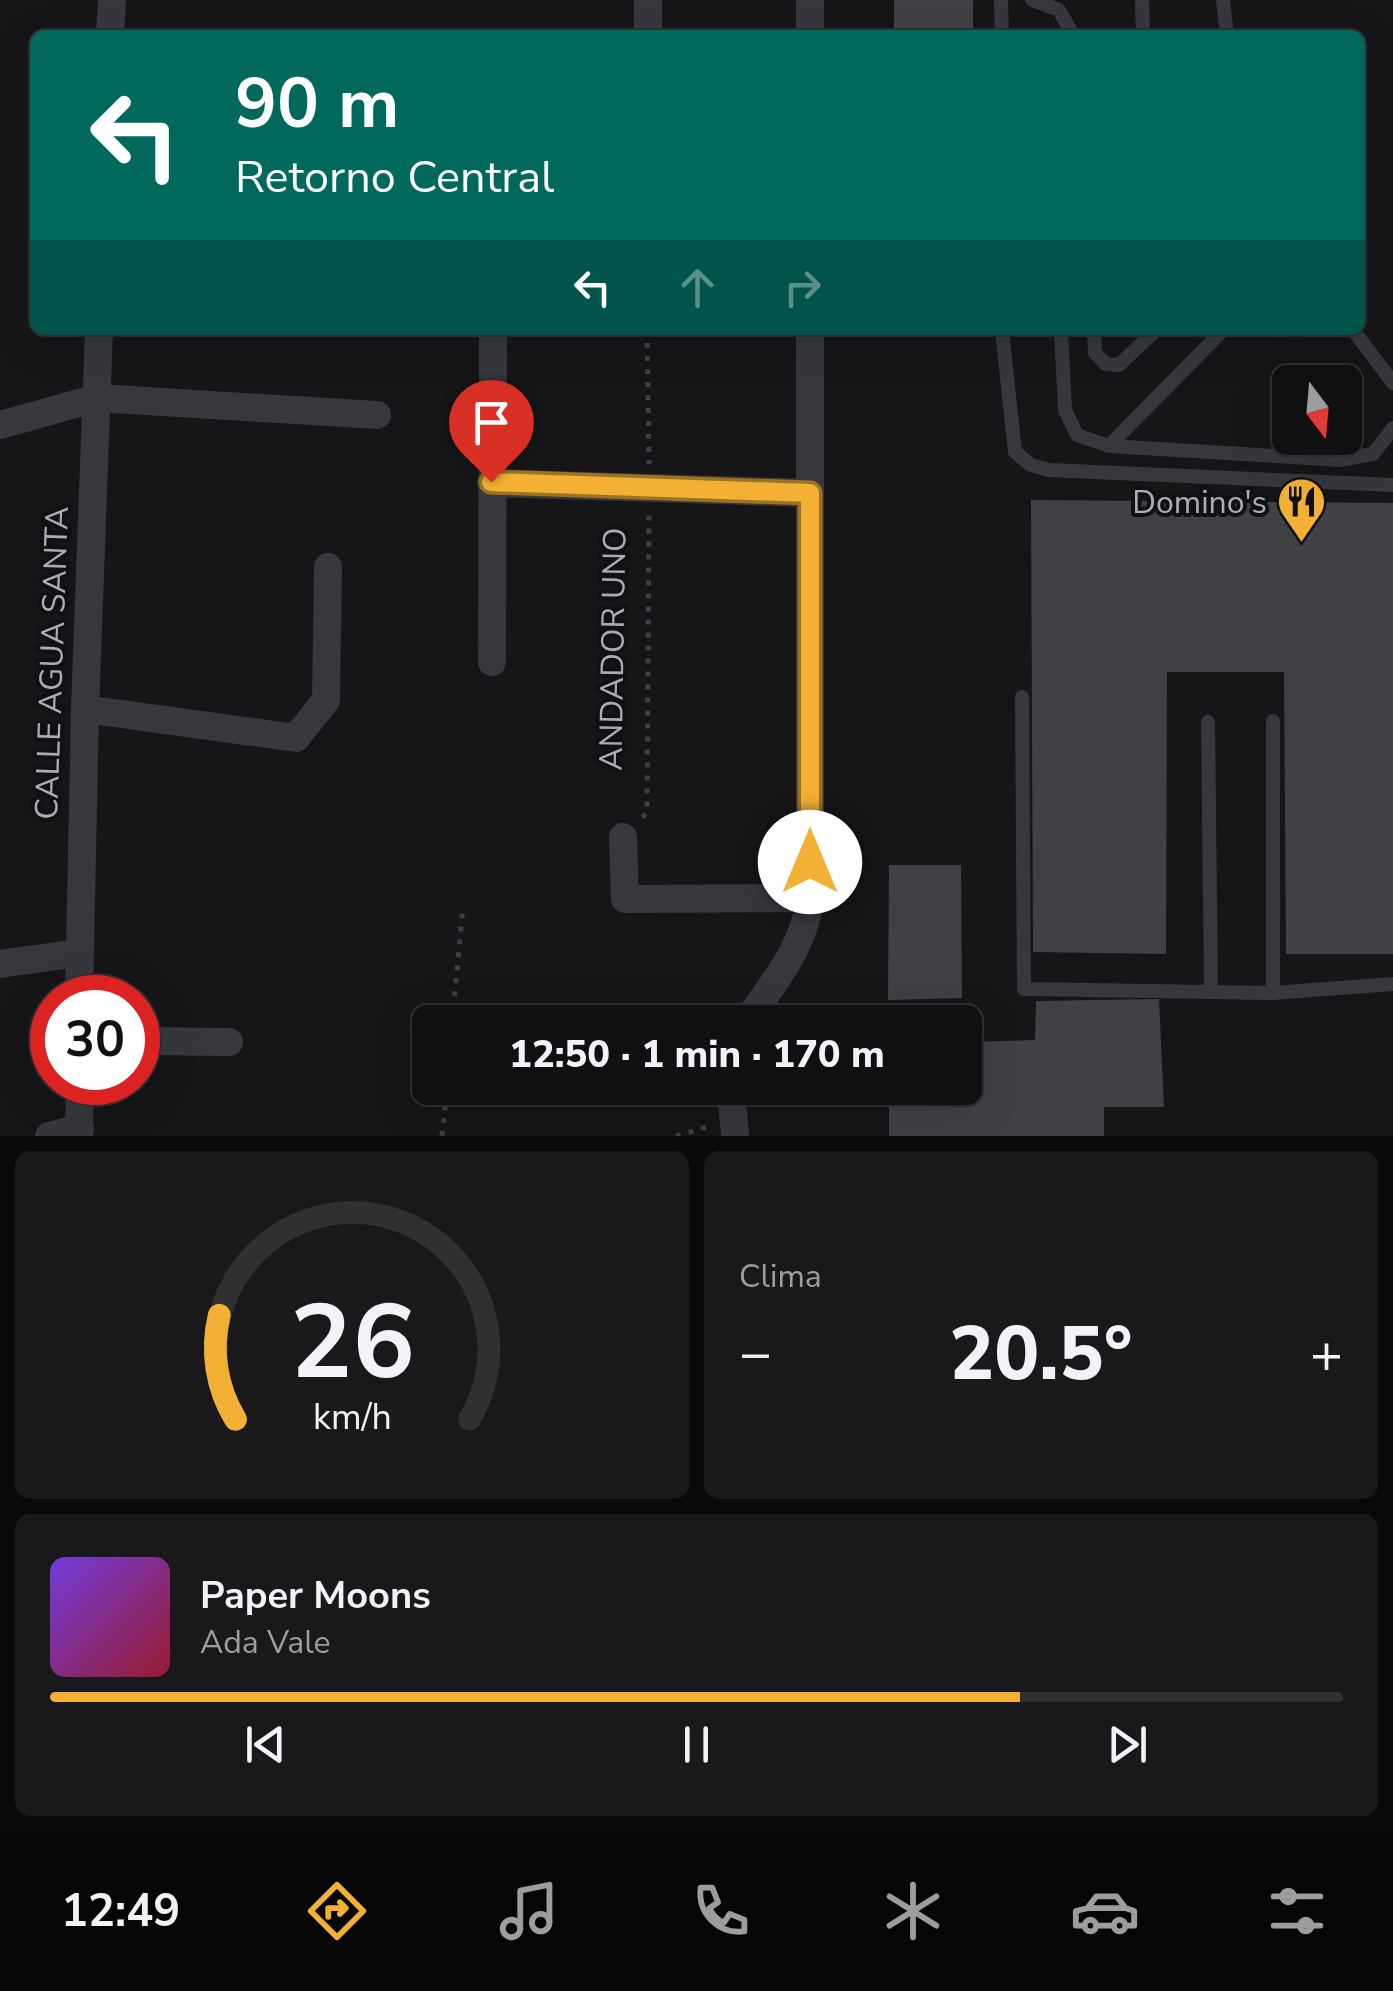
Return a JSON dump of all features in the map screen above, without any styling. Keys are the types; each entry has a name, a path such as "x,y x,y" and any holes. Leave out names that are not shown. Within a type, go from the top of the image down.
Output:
{"street":[{"path":"110,30 112,0"},
{"path":"648,0 648,30"},
{"path":"810,0 810,30"},
{"name":"CALLE AGUA SANTA","path":"78,975 99,335"},
{"path":"492,662 493,335"},
{"path":"757,1005 798,945 807,925 810,898 810,335"},
{"path":"0,424 97,398 376,415"},
{"path":"491,482 810,493"},
{"path":"85,709 296,738 326,700 328,567"},
{"path":"623,837 624,898 810,898"},
{"path":"0,964 78,952"},
{"path":"160,1040 230,1042"},
{"path":"50,1136 80,1132 80,1105"},
{"path":"733,1105 735,1136"}],"lane":[{"path":"1001,0 1002,30"},
{"path":"1032,0 1059,10 1070,30"},
{"path":"1142,0 1143,30"},
{"path":"1224,0 1227,30"},
{"path":"1002,335 1014,452 1030,465 1048,470 1393,486"},
{"path":"1061,335 1065,410 1077,435 1109,446 1341,460 1373,454 1393,428"},
{"path":"1094,335 1095,353 1106,364 1119,365 1151,335"},
{"path":"1109,446 1218,335"},
{"path":"1357,335 1393,383"},
{"path":"1022,696 1024,989 1273,992 1393,984"},
{"path":"1208,722 1211,992"},
{"path":"1273,722 1273,992"}],"path":[{"name":"ANDADOR UNO","path":"623,837 646,813 650,487 647,335"},
{"path":"454,1005 463,906"},
{"path":"442,1136 445,1105"}],"building":[{"path":"894,0 973,0 973,30 894,30"},
{"path":"1031,500 1393,503 1393,954 1286,954 1284,672 1167,672 1166,954 1033,952"},
{"path":"889,865 961,865 962,998 888,1000"},
{"path":"1159,999 1164,1107 1104,1107 1104,1136 889,1136 889,1105 982,1105 982,1042 1035,1040 1036,1001"}],"place":[{"name":"Domino's","path":"1302,544"}],"route":[{"path":"491,482 810,493 810,862"}]}
